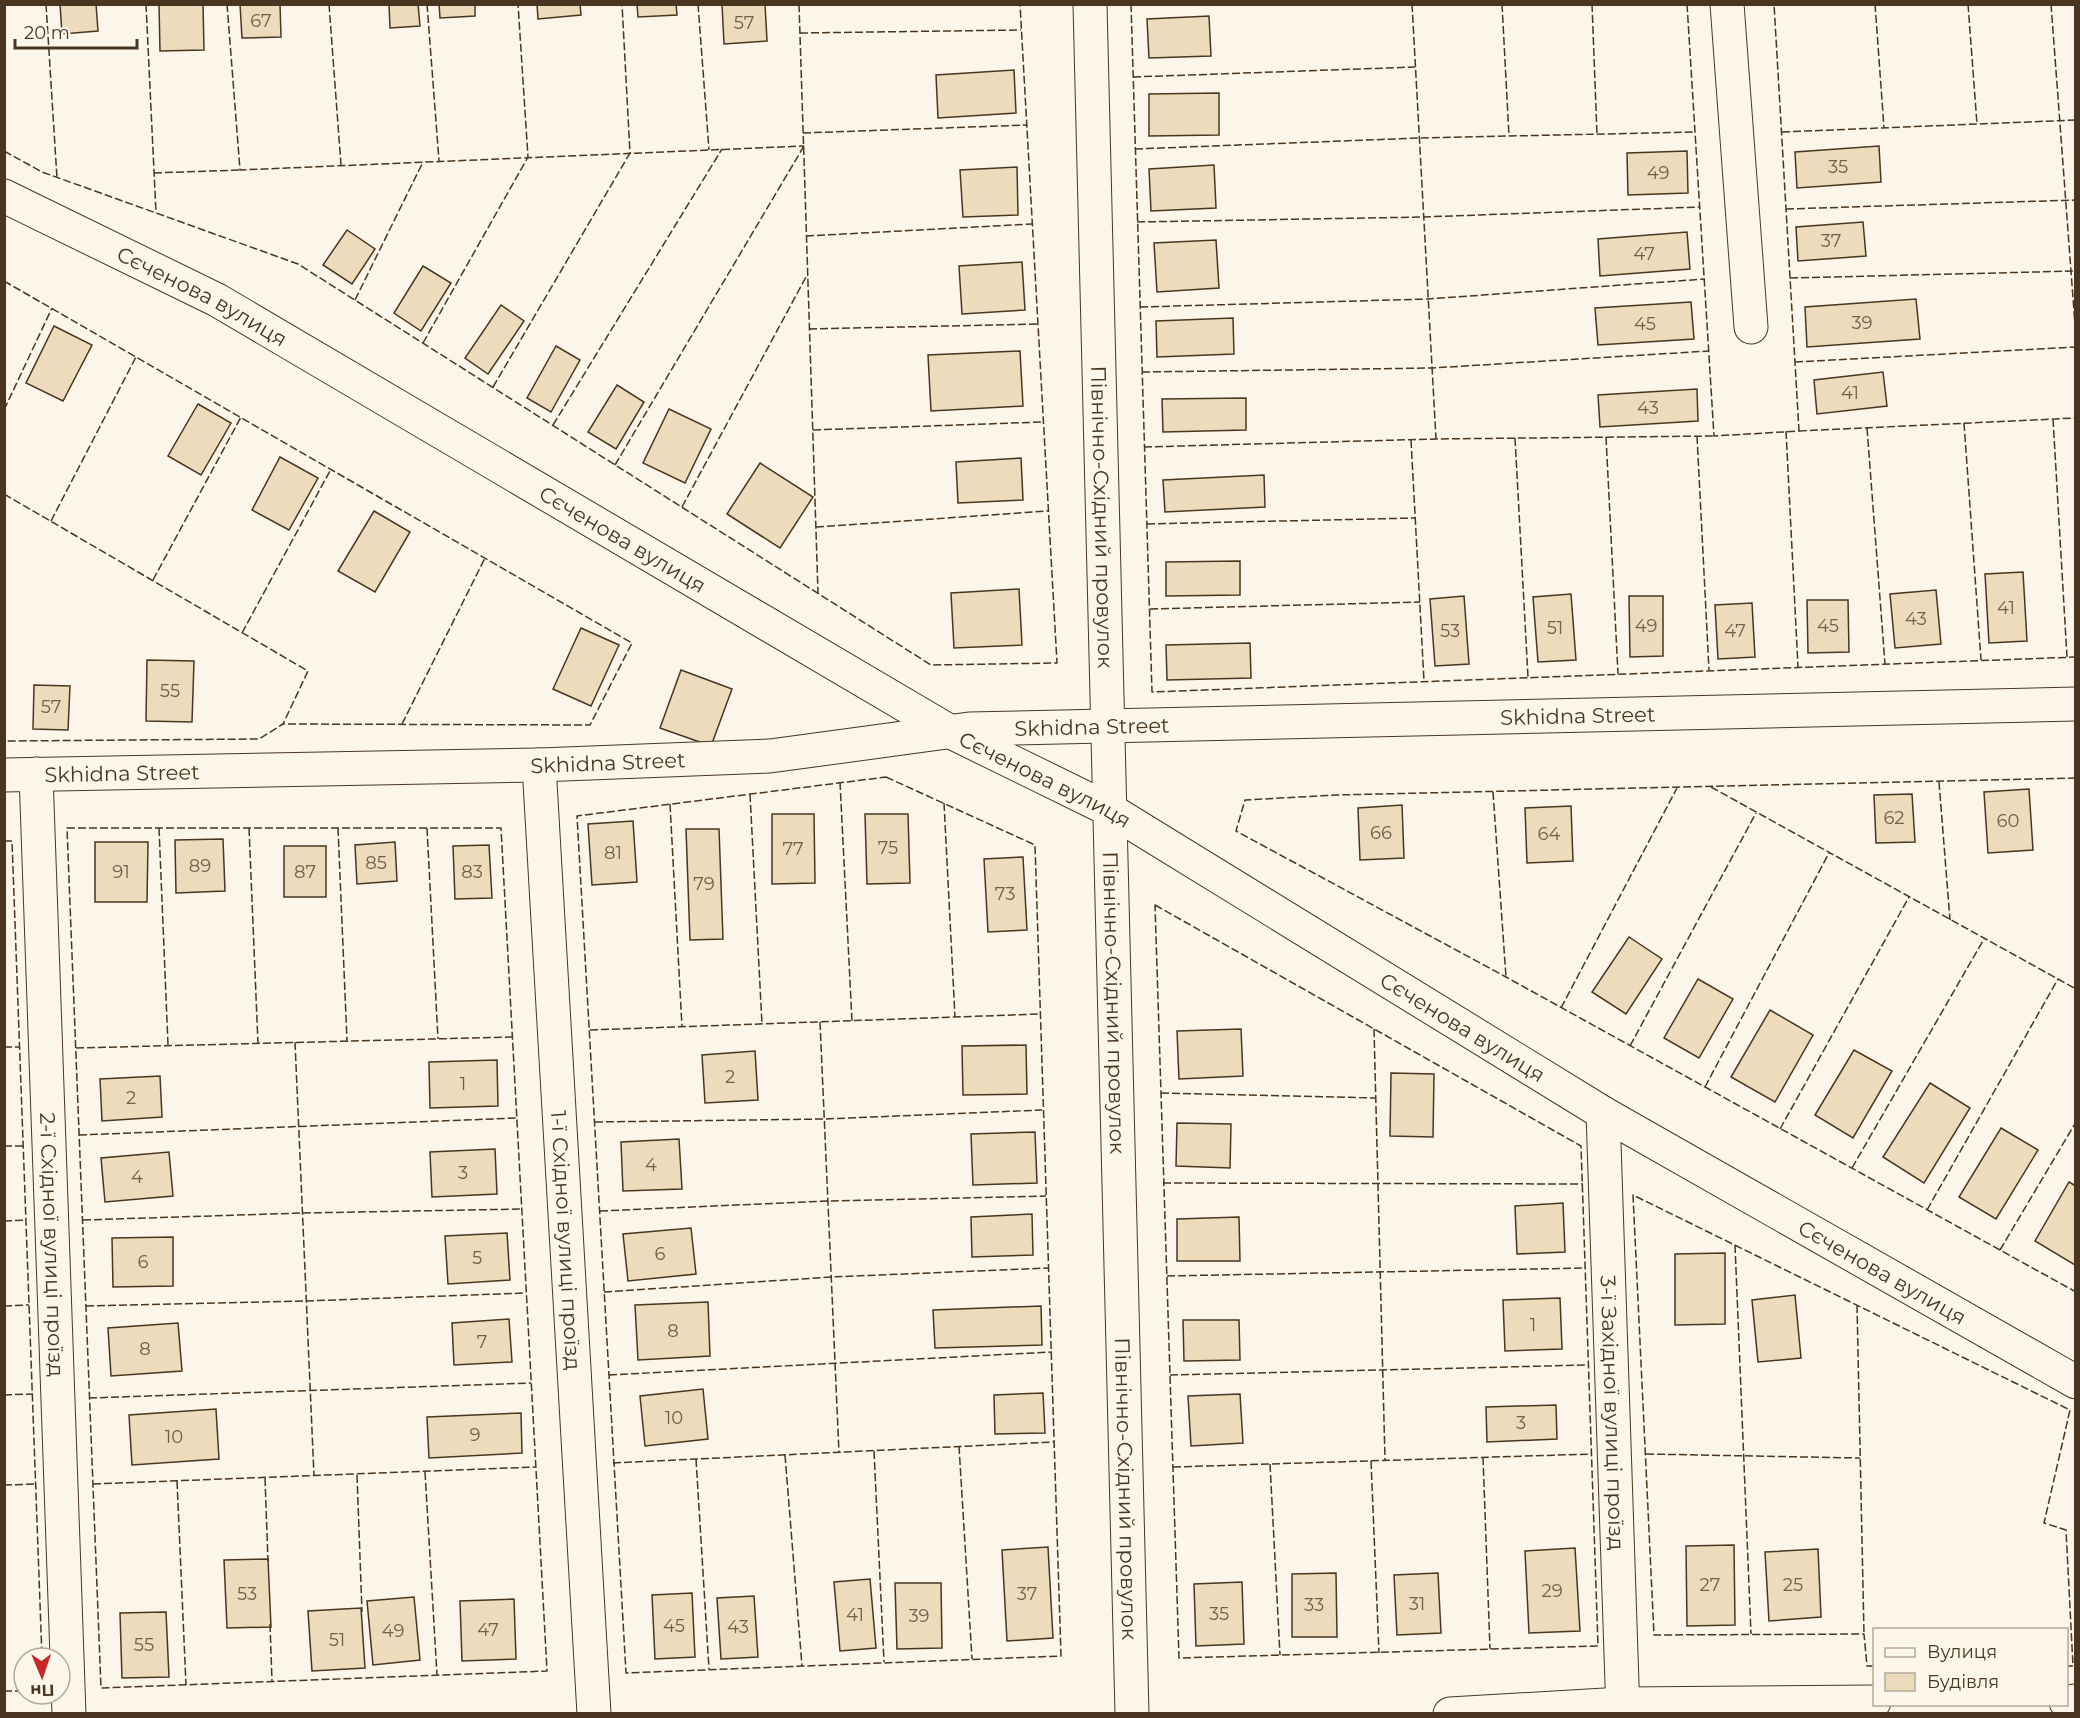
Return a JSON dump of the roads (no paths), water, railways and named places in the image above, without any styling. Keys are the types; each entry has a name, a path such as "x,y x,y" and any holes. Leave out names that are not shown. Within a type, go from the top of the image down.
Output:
{"street":[{"name":"Північно-Східний провулок","path":"1090,4 1132,1713"},
{"path":"1727,4 1751,327"},
{"name":"Сєченова вулиця","path":"4,196 217,300 949,731 1110,810 1603,1113 2076,1382"},
{"name":"Skhidna Street","path":"20,775 539,765 770,756 949,731 2076,704"},
{"name":"1-ї Східної вулиці проїзд","path":"539,765 594,1713"},
{"name":"2-ї Східної вулиці проїзд","path":"20,775 69,1713"},
{"name":"3-ї Західної вулиці проїзд","path":"1603,1113 1622,1709"},
{"path":"1450,1713 1873,1702"}]}
